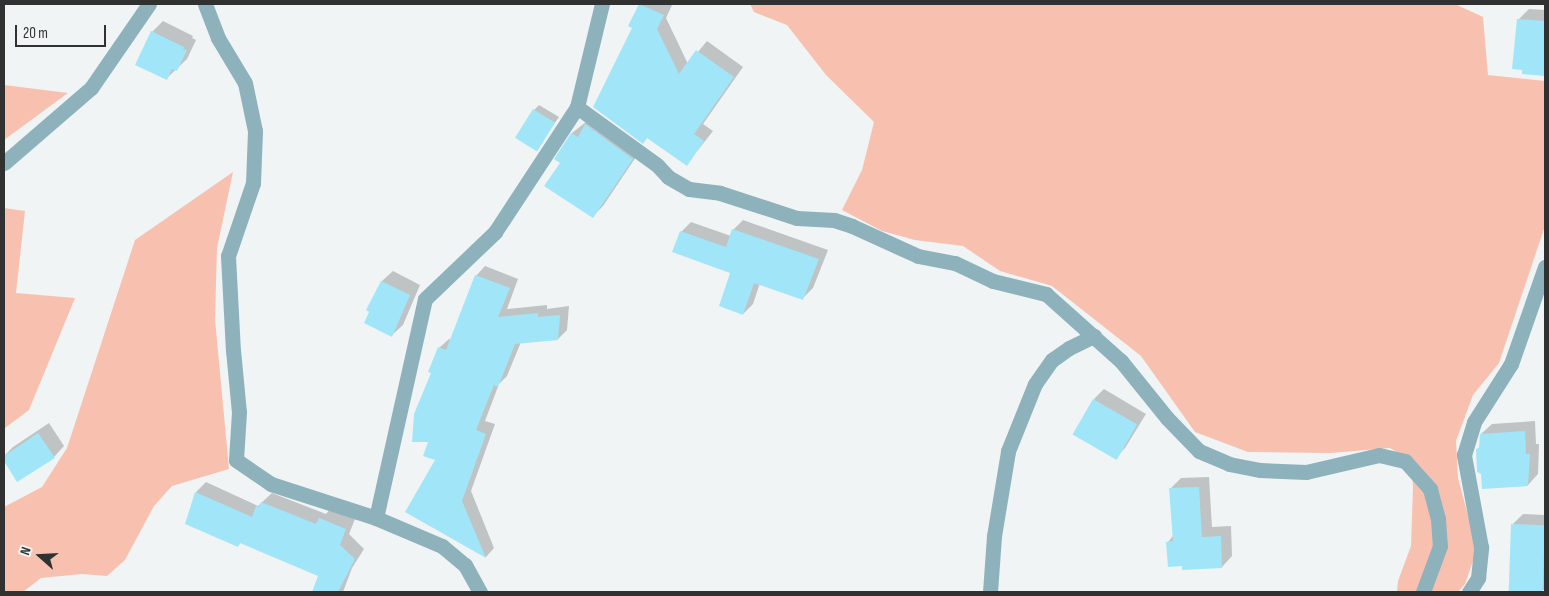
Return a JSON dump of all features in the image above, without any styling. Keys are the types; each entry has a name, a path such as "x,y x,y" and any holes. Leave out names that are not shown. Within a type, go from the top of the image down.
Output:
{"street":[{"path":"4,163 92,88 149,4"},
{"path":"205,4 218,38 245,83 255,131 253,183 228,256 233,350 239,412 236,460 271,484 376,518 442,546 465,565 480,592"},
{"path":"376,518 424,299 495,232 577,107 602,4"},
{"path":"577,107 657,166 668,177 689,189 720,193 797,218 834,220 852,226 918,256 955,263 993,281 1046,294 1121,361 1166,418 1199,451 1229,464 1260,470 1306,472 1379,455 1405,461 1430,489 1438,519 1440,546 1423,592"},
{"path":"1469,592 1478,578 1481,547 1464,454 1474,422 1511,364 1545,267"},
{"path":"990,592 994,536 1008,451 1035,384 1052,360 1069,348 1094,336"}],"shaded area":[{"path":"750,4 1455,4 1483,17 1488,75 1545,81 1545,226 1499,363 1473,395 1456,441 1458,478 1474,538 1474,558 1465,584 1458,592 1397,592 1398,581 1411,546 1413,487 1411,461 1390,448 1331,453 1248,452 1195,432 1141,356 1052,286 1000,271 963,246 915,240 882,231 842,210 862,170 874,122 826,75 787,25 754,12"},
{"path":"4,85 68,93 4,140"},
{"path":"233,172 217,248 215,319 229,469 172,486 154,506 125,560 107,576 82,574 41,578 23,592 4,592 4,507 42,487 67,448 135,240"},
{"path":"4,208 25,211 16,293 75,298 29,410 5,428"}],"building":[{"path":"639,4 664,15 657,29 679,74 696,50 734,77 694,134 704,141 687,166 647,138 643,144 593,107 632,28 628,26"},
{"path":"1517,19 1545,21 1545,76 1522,74 1522,70 1512,69"},
{"path":"151,31 187,50 177,71 172,69 167,80 135,65"},
{"path":"533,109 555,123 537,152 515,138"},
{"path":"585,124 633,159 593,218 544,186 560,163 554,159 571,133 578,137"},
{"path":"732,229 819,259 803,300 754,283 743,315 719,306 730,273 672,252 680,231 726,247"},
{"path":"475,275 510,288 498,317 538,313 538,317 560,315 558,340 515,344 498,387 494,385 476,430 486,434 462,501 486,558 405,512 435,460 423,456 428,442 412,442 414,414 431,373 428,372 438,347 446,350"},
{"path":"381,281 410,295 392,337 364,323 369,312 366,310"},
{"path":"1093,399 1137,424 1117,460 1072,435"},
{"path":"1525,431 1526,454 1530,454 1528,486 1482,489 1481,474 1477,472 1476,449 1479,448 1480,434"},
{"path":"38,433 55,458 17,482 4,461 4,456"},
{"path":"1199,487 1202,537 1221,536 1222,568 1182,570 1182,566 1168,567 1166,542 1173,541 1169,488"},
{"path":"195,492 252,517 256,506 259,507 261,502 316,524 319,518 346,529 340,545 355,559 338,592 312,592 318,576 240,543 238,547 185,524"},
{"path":"1511,524 1545,525 1543,592 1509,591"}]}
